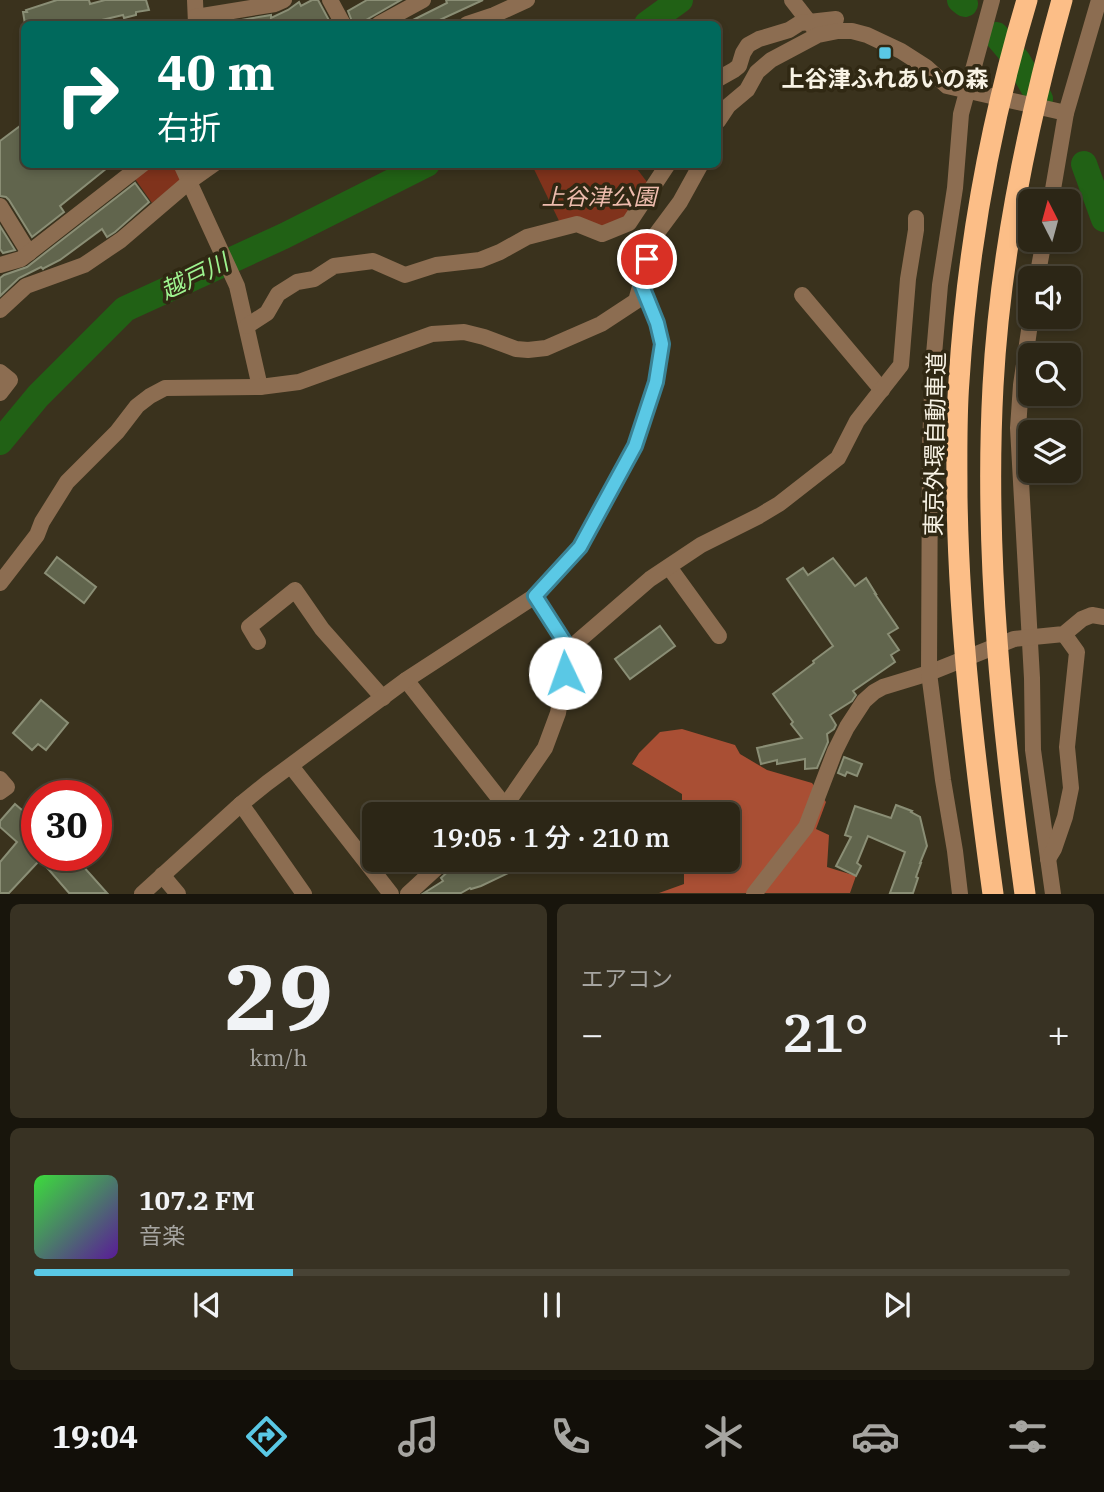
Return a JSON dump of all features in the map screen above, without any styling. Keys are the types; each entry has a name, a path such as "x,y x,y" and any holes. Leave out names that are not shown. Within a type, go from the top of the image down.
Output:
{"highway":[{"name":"東京外環自動車道","path":"993,894 971,720 962,615 957,516 958,382 964,312 984,180 1000,99 1027,0"},
{"path":"1025,894 995,610 990,452 1002,290 1019,181 1032,114 1062,0"}],"street":[{"path":"195,0 196,21 275,5 284,0"},
{"path":"330,0 342,21"},
{"path":"384,21 423,0"},
{"path":"476,21 527,0"},
{"path":"792,0 813,28"},
{"path":"960,894 929,673 930,447 940,285 955,188 961,114 992,0"},
{"path":"1053,189 1066,113 1102,1"},
{"path":"721,116 728,106 747,90 757,72 771,60 813,28 836,19"},
{"path":"721,78 739,66 748,45 789,30 800,23 813,28 867,35 901,51 947,86 1066,113"},
{"path":"0,265 21,259 138,168"},
{"path":"183,168 237,286 260,387"},
{"path":"0,310 26,286 84,265 112,246 208,168"},
{"path":"247,326 267,313 278,294 298,282 314,279 334,266 373,261 405,275 436,265 480,260 527,237 576,224 602,233 629,223 665,168"},
{"path":"0,583 37,535 67,482 117,432 137,406 165,388 260,387 299,382 432,334 464,332 516,349 546,348 601,324 636,301 654,237 680,202 699,168"},
{"path":"0,206 29,253"},
{"path":"507,802 545,748 558,713 569,649 650,579 701,545 759,516 838,458 857,421 901,365 916,218"},
{"path":"142,894 241,804 290,766 407,680 535,596 580,547 635,446 656,382 662,344 657,323 640,281"},
{"path":"802,295 882,390"},
{"path":"1029,329 1018,428 1030,637 1033,750 1053,894"},
{"path":"0,372 10,380 0,393"},
{"path":"669,567 719,636"},
{"path":"258,642 249,627 295,590 323,629 383,698"},
{"path":"535,596 569,649"},
{"path":"754,894 806,827 847,727 864,701 874,692 1014,639 1064,634 1082,619 1092,615 1104,617"},
{"path":"1048,859 1065,817 1071,788 1067,747 1077,652 1064,634"},
{"path":"407,680 495,802"},
{"path":"290,766 391,894"},
{"path":"0,779 7,787 0,792"},
{"path":"241,804 304,894"},
{"path":"408,894 432,872"},
{"path":"162,875 178,894"}],"green space":[{"path":"144,168 178,168 183,179 152,203 133,176"},
{"name":"上谷津公園","path":"533,168 636,168 647,182 632,215 600,228 561,225"}],"shaded area":[{"path":"682,729 735,745 740,754 767,770 812,783 826,802 816,829 829,835 827,867 856,876 850,893 659,893 684,884 684,872 740,872 740,802 682,802 682,794 632,764 660,732"}],"building":[{"path":"57,0 89,0 90,4 105,0 146,0 149,10 124,18 123,15 98,21 24,21 23,12 27,12 26,10"},
{"path":"318,0 329,21 235,21 271,15 271,18 299,2 301,6"},
{"path":"367,0 401,0 364,21 352,21 348,11"},
{"path":"446,0 483,0 438,21 411,21 447,3"},
{"path":"21,125 21,168 107,168 60,206 64,212 32,237 9,200 0,196 0,141"},
{"path":"135,183 149,202 115,232 107,237 102,229 60,260 19,278 0,296 0,278 27,267"},
{"path":"0,226 15,250 3,253 0,249"},
{"path":"57,557 96,587 84,603 45,573"},
{"path":"833,558 855,586 866,578 898,628 888,634 899,650 891,655 895,662 853,691 856,695 852,701 830,715 836,725 827,734 828,742 817,768 805,769 805,759 777,764 777,760 761,764 757,748 802,738 773,694 833,646 787,579 803,568 808,575"},
{"path":"660,626 675,646 630,679 615,659"},
{"path":"41,700 68,723 46,750 38,744 32,750 13,733"},
{"path":"844,757 862,764 857,776 847,772 845,776 838,773"},
{"path":"15,804 21,809 21,871 30,871 9,893 0,893 0,862 17,842 0,827 0,821"},
{"path":"896,805 920,817 927,846 913,893 890,893 905,852 868,836 857,863 861,866 856,876 836,866 851,837 845,835 855,806 891,818"},
{"path":"50,871 87,871 107,893 69,893"},
{"path":"448,872 511,872 461,893 424,893 443,881 441,878"}],"waterway":[{"name":"越戸川","path":"651,21 680,0"},
{"path":"960,0 965,4"},
{"path":"996,35 1018,61 1040,99"},
{"path":"1084,164 1104,219"},
{"name":"越戸川","path":"0,442 38,396 125,309 284,236 419,168"}],"place":[{"name":"上谷津ふれあいの森","path":"885,53"}],"route":[{"path":"565,673 569,649 535,596 580,547 635,446 656,382 662,344 657,323 640,281 647,259"}]}
